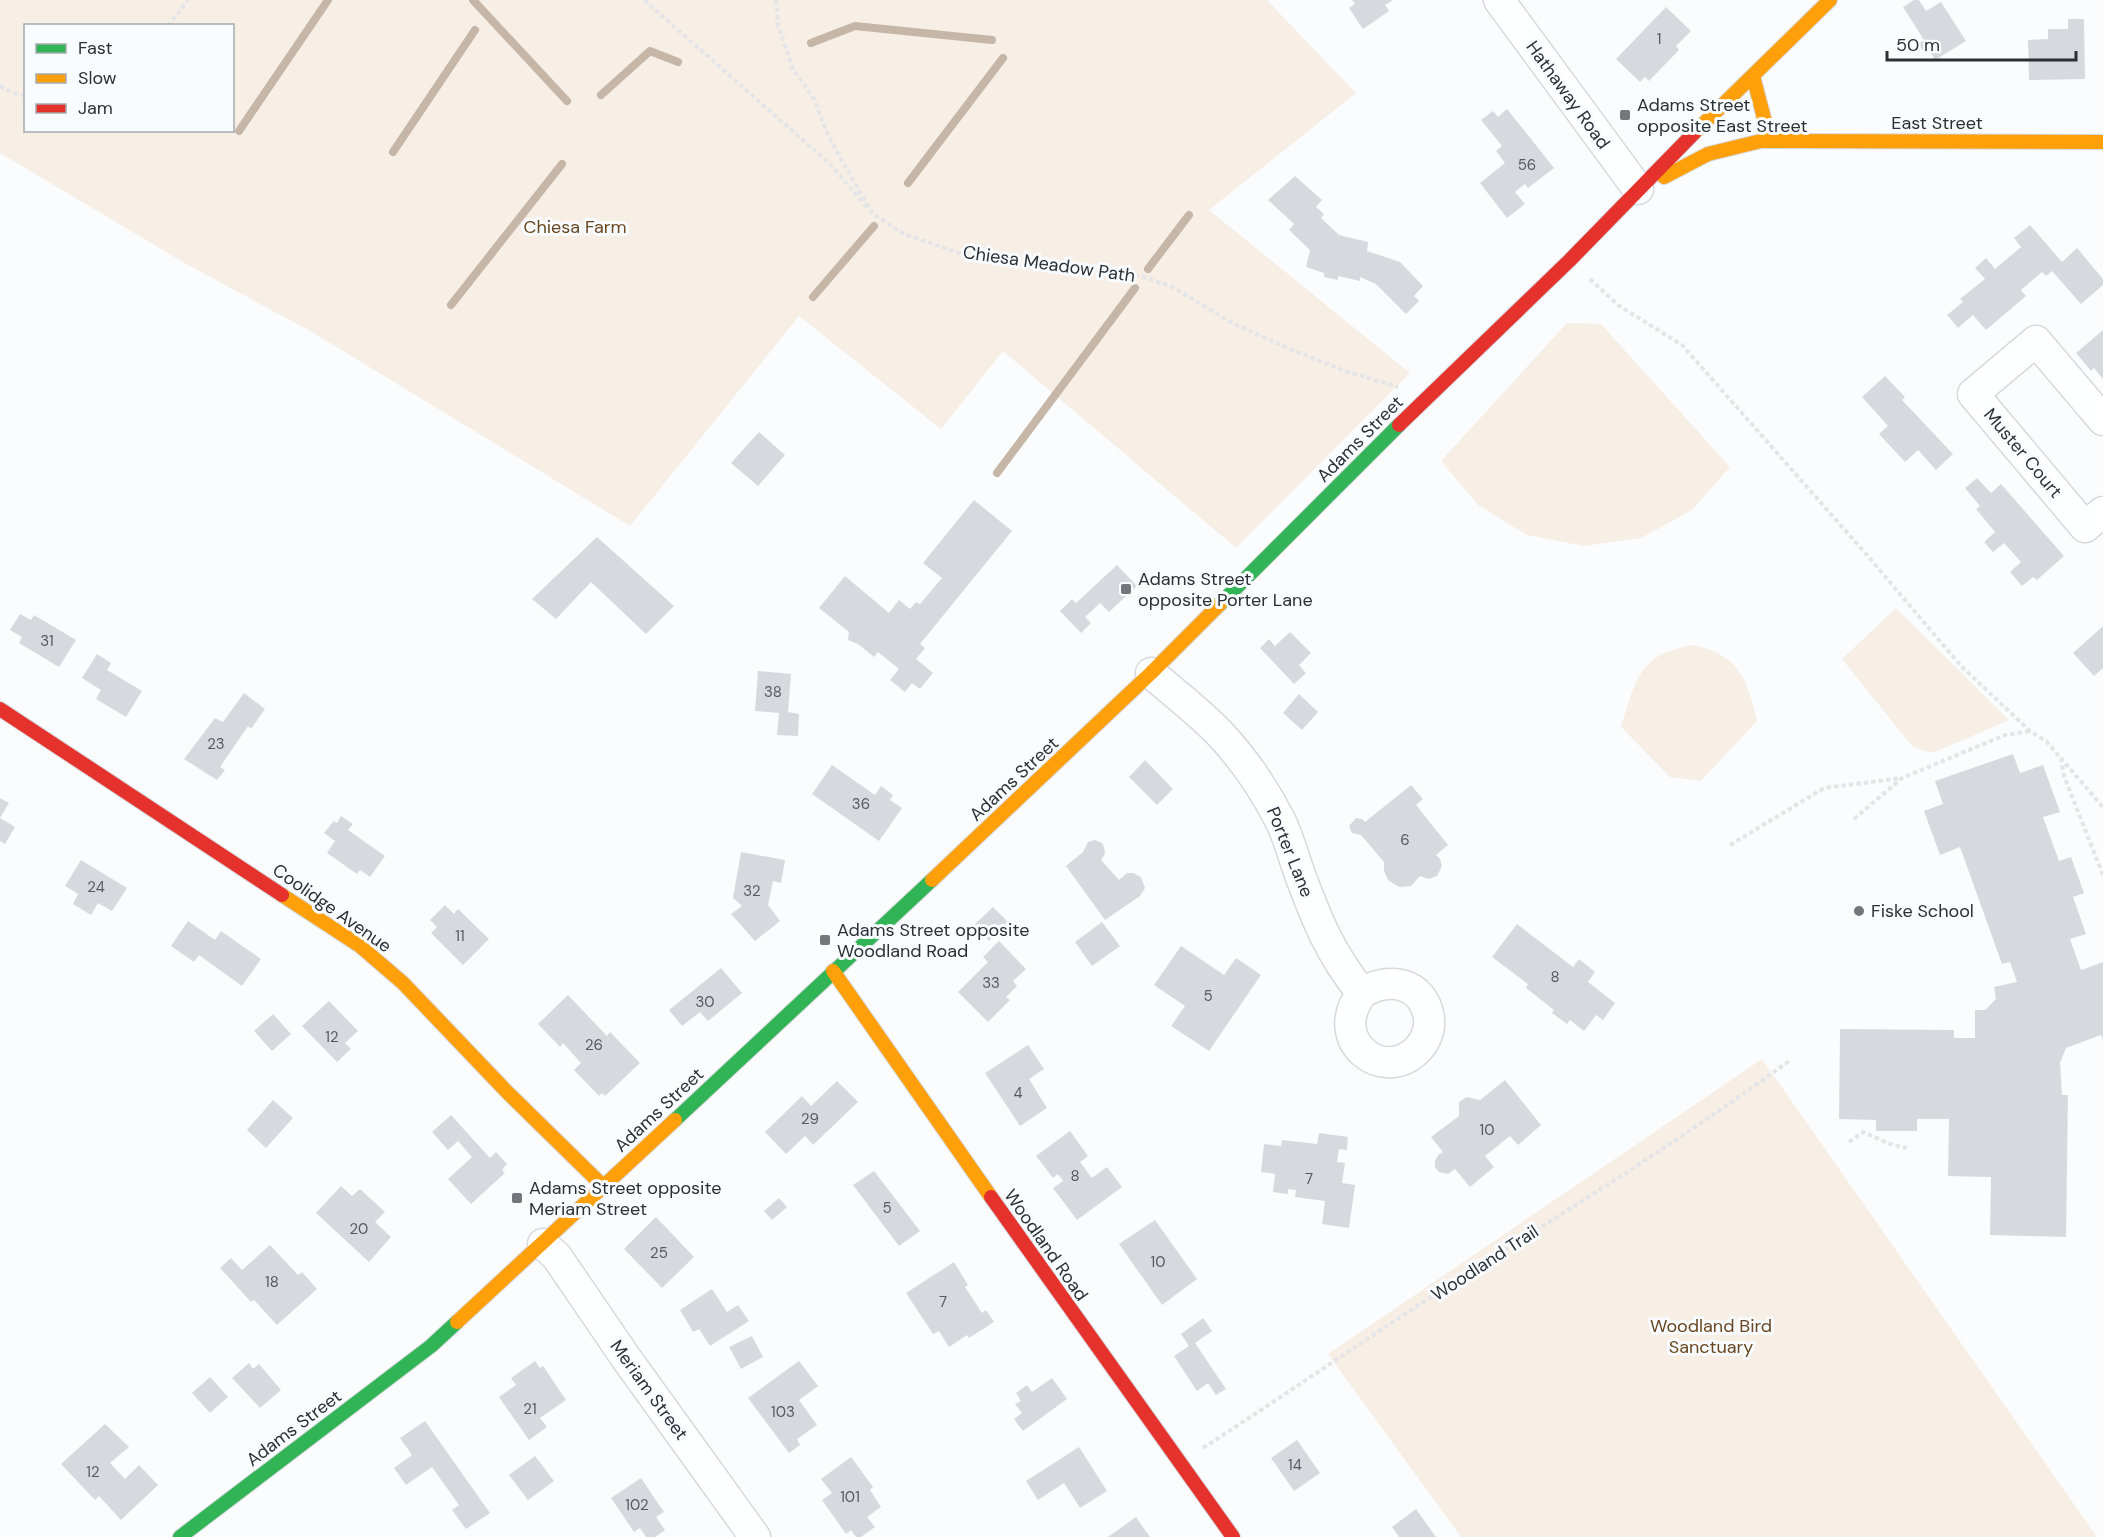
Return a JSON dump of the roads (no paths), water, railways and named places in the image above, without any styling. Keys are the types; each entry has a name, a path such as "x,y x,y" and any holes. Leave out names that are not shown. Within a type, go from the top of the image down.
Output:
{"main road":[{"name":"Adams Street","path":"180,1537 431,1346 543,1244 1151,674 1419,405 1570,260 1638,189 1830,0"},
{"path":"1753,76 1770,141"},
{"name":"East Street","path":"1638,189 1708,154 1761,141 2103,142"},
{"name":"Coolidge Avenue","path":"0,709 360,946 403,983 507,1092 603,1186"},
{"name":"Woodland Road","path":"833,971 970,1168 1233,1537"}],"street":[{"name":"Hathaway Road","path":"1499,0 1638,189"},
{"name":"Muster Court","path":"2103,420 2036,341 1973,394 2085,527 2103,512"},
{"name":"Porter Lane","path":"1151,674 1222,736 1270,802 1281,823 1313,910 1332,951 1344,971 1362,993"},
{"name":"Meriam Street","path":"543,1244 556,1257 755,1537"}],"waterway":[{"path":"239,131 328,0"},
{"path":"473,0 567,101"},
{"path":"811,43 855,26 992,40"},
{"path":"393,152 475,30"},
{"path":"601,95 650,51 678,62"},
{"path":"908,183 1003,58"},
{"path":"451,305 562,164"},
{"path":"1148,269 1189,215"},
{"path":"813,297 874,226"},
{"path":"997,473 1135,288"}],"place":[{"name":"Adams Street opposite East Street","path":"1625,115"},
{"name":"Adams Street opposite Porter Lane","path":"1126,589"},
{"name":"Fiske School","path":"1859,911"},
{"name":"Adams Street opposite Woodland Road","path":"825,940"},
{"name":"Adams Street opposite Meriam Street","path":"517,1198"}],"park label":[{"name":"Chiesa Farm","path":"575,227"},
{"name":"Woodland Bird Sanctuary","path":"1711,1336"}]}
